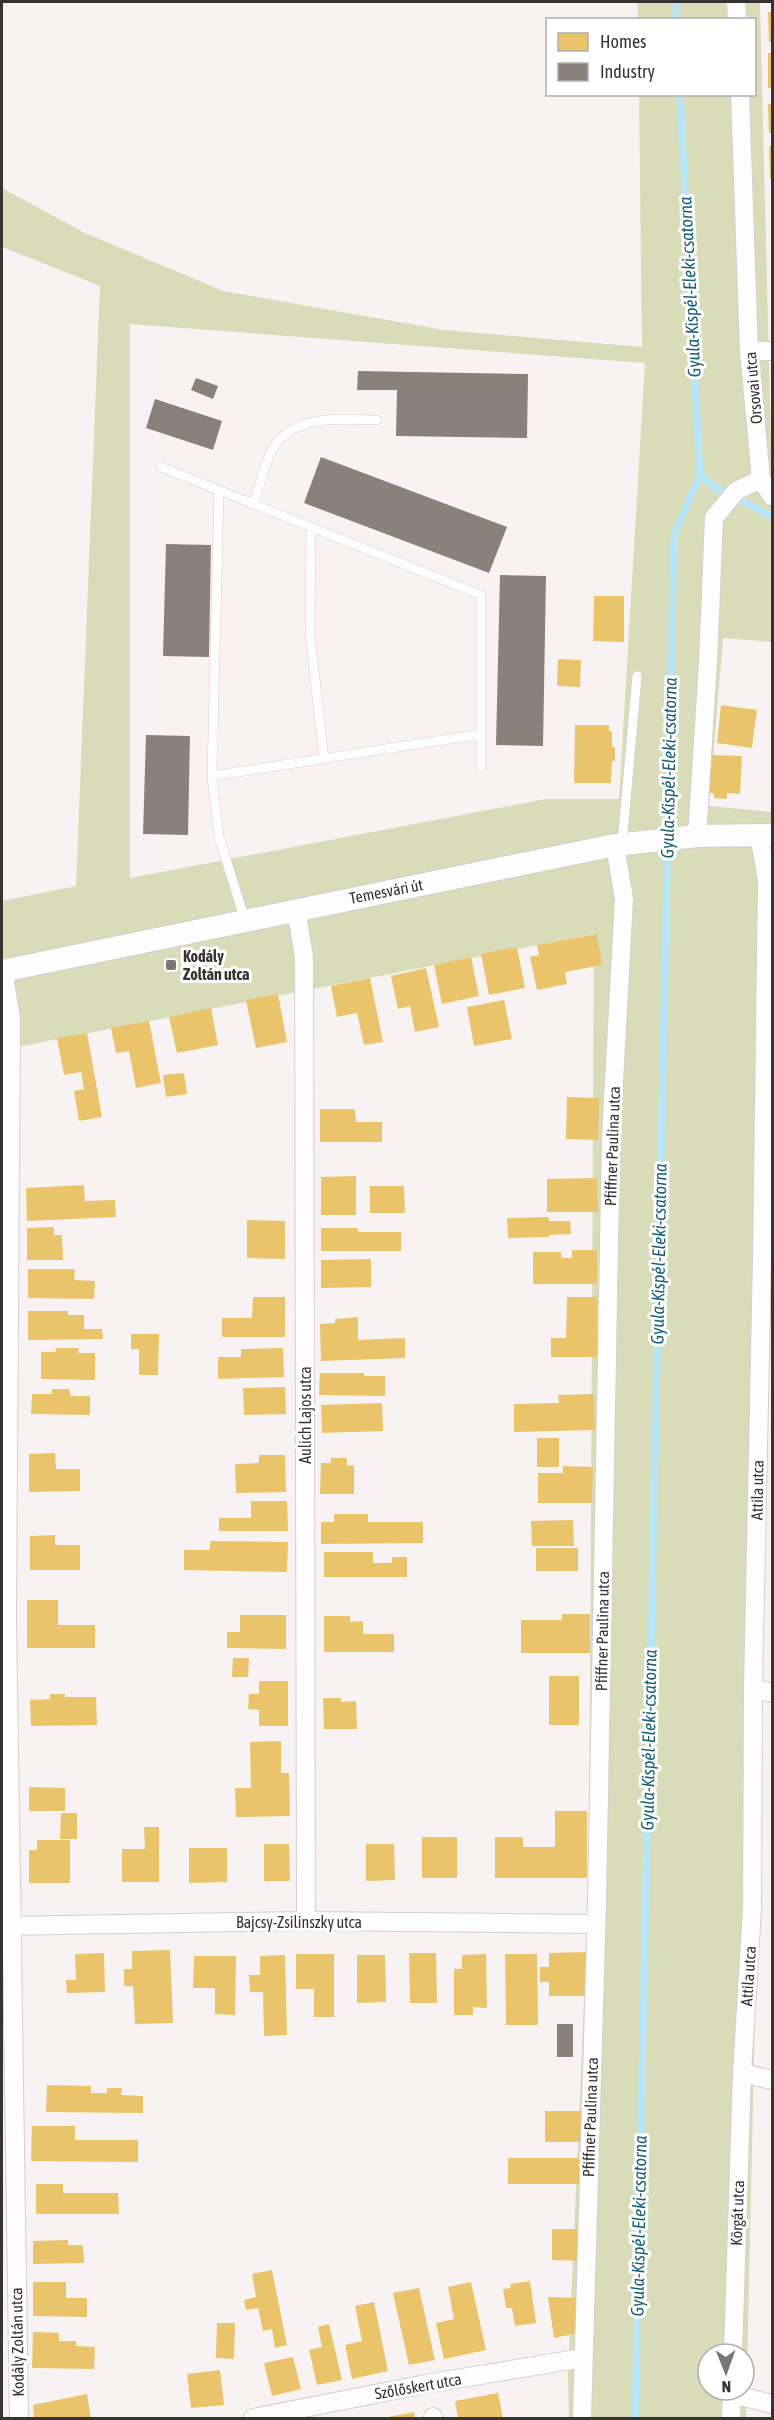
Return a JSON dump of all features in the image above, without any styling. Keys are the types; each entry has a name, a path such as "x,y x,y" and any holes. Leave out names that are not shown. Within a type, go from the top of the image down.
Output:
{"street":[{"path":"736,2 737,18"},
{"name":"Orsovai utca","path":"740,96 749,351 761,479"},
{"path":"749,351 772,351"},
{"path":"691,836 708,663 711,544 714,518 731,496 761,479 772,496"},
{"name":"Temesvári út","path":"2,970 627,844 691,836 768,833"},
{"name":"Attila utca","path":"742,2073 752,1910 753,1688 767,1260 768,833"},
{"name":"Pfiffner Paulina utca","path":"582,2418 596,1924 611,1137 627,844"},
{"name":"Aulich Lajos utca","path":"296,909 304,957 306,1921"},
{"name":"Kodály Zoltán utca","path":"2,970 11,1019 4,1616 5,1926 18,2418"},
{"path":"753,1688 772,1693"},
{"name":"Bajcsy-Zsilinszky utca","path":"5,1926 306,1921 596,1924"},
{"path":"742,2073 772,2080"},
{"name":"Körgát utca","path":"733,2342 742,2073"},
{"name":"Szőlőskert utca","path":"253,2418 426,2384 584,2358"},
{"path":"756,2399 772,2404"},
{"path":"731,2418 732,2402"}],"lane":[{"path":"253,505 271,452 289,431 320,419 377,420"},
{"path":"161,467 481,595 481,768"},
{"path":"219,491 212,776 219,837 244,920"},
{"path":"311,528 310,634 324,759"},
{"path":"627,844 637,676"},
{"path":"212,776 481,734"}],"green space":[{"path":"637,2 760,2 772,482 772,642 723,638 709,806 772,812 771,1291 748,2342 696,2342 696,2402 746,2402 746,2418 569,2418 568,2375 589,1884 594,934 2,1050 2,901 76,886 100,286 2,247 2,188 85,233 223,291 444,330 642,347 639,96 756,96 756,18 638,18","holes":["130,324 645,363 619,799 546,799 130,878"]}],"building: Homes":[{"path":"768,12 772,12 772,42 769,42"},
{"path":"768,53 772,53 772,88 768,88"},
{"path":"768,104 772,104 772,133 769,133"},
{"path":"769,146 772,146 772,179 770,179"},
{"path":"594,596 624,596 624,642 593,641"},
{"path":"558,659 581,660 580,687 557,686"},
{"path":"721,705 757,710 752,748 717,743"},
{"path":"575,725 609,725 609,731 612,731 612,747 615,747 611,783 574,783"},
{"path":"709,755 742,756 740,794 727,793 727,799 714,798 714,793 707,793"},
{"path":"597,934 602,965 565,972 567,984 537,990 530,957 539,955 537,945"},
{"path":"517,947 525,988 489,995 481,954"},
{"path":"471,957 479,996 442,1004 434,965"},
{"path":"426,968 439,1027 415,1032 410,1006 398,1009 391,976"},
{"path":"370,978 383,1042 364,1045 357,1013 337,1017 331,986"},
{"path":"278,994 287,1042 256,1048 246,1000"},
{"path":"504,1000 512,1039 474,1046 467,1007"},
{"path":"211,1008 218,1045 177,1053 169,1017"},
{"path":"149,1021 161,1083 136,1088 129,1051 116,1053 111,1028"},
{"path":"87,1033 102,1117 79,1121 74,1091 84,1089 81,1072 64,1075 57,1038"},
{"path":"184,1073 187,1094 166,1097 163,1075"},
{"path":"567,1097 599,1098 598,1140 566,1139"},
{"path":"320,1109 355,1109 356,1122 382,1122 382,1142 320,1142"},
{"path":"356,1176 356,1215 321,1215 321,1177"},
{"path":"597,1178 598,1212 547,1212 547,1179"},
{"path":"84,1185 85,1201 115,1200 116,1217 27,1221 26,1188"},
{"path":"370,1186 404,1186 405,1213 370,1213"},
{"path":"549,1217 549,1221 570,1221 571,1234 508,1238 507,1218"},
{"path":"247,1220 285,1221 285,1259 247,1258"},
{"path":"54,1227 54,1235 62,1235 63,1260 27,1260 27,1228"},
{"path":"321,1228 357,1228 359,1232 401,1232 401,1251 321,1251"},
{"path":"572,1250 597,1250 597,1284 533,1284 533,1252 561,1252 561,1258 572,1258"},
{"path":"371,1259 371,1287 321,1288 321,1260"},
{"path":"28,1269 75,1269 74,1280 95,1281 94,1299 28,1298"},
{"path":"253,1297 285,1297 285,1337 222,1337 222,1318 252,1318"},
{"path":"567,1297 597,1297 597,1357 551,1357 551,1338 566,1338"},
{"path":"28,1311 68,1311 68,1315 84,1315 84,1329 102,1329 103,1339 28,1340"},
{"path":"358,1317 358,1340 405,1338 405,1358 321,1361 320,1324 335,1323 335,1319"},
{"path":"131,1334 159,1334 158,1375 139,1375 139,1349 131,1349"},
{"path":"56,1348 79,1348 78,1353 95,1353 95,1380 41,1379 41,1352 56,1352"},
{"path":"283,1348 284,1377 218,1379 218,1357 241,1357 241,1349"},
{"path":"320,1373 364,1373 364,1376 385,1376 385,1396 319,1395"},
{"path":"285,1387 286,1414 244,1415 243,1388"},
{"path":"52,1389 69,1389 71,1396 90,1396 90,1415 31,1414 32,1394 52,1394"},
{"path":"594,1394 595,1430 514,1432 514,1404 559,1403 558,1395"},
{"path":"382,1403 383,1431 322,1433 321,1405"},
{"path":"537,1438 559,1438 559,1467 537,1467"},
{"path":"55,1453 56,1469 80,1469 80,1491 29,1492 29,1454"},
{"path":"259,1455 285,1455 286,1492 236,1493 235,1464 259,1463"},
{"path":"331,1458 347,1458 347,1466 354,1465 354,1494 320,1494 321,1463 331,1463"},
{"path":"563,1466 593,1467 592,1503 538,1503 538,1473 563,1473"},
{"path":"251,1501 287,1501 288,1531 219,1531 219,1518 251,1518"},
{"path":"334,1514 368,1514 368,1522 423,1522 423,1543 321,1544 321,1522 334,1522"},
{"path":"573,1520 574,1546 532,1546 531,1521"},
{"path":"55,1535 55,1545 80,1545 80,1570 30,1570 30,1536"},
{"path":"210,1541 288,1542 287,1572 184,1570 184,1550 210,1550"},
{"path":"536,1548 578,1548 578,1571 536,1571"},
{"path":"324,1552 373,1552 373,1563 392,1563 392,1557 407,1557 407,1577 324,1577"},
{"path":"27,1600 58,1600 58,1625 95,1625 95,1648 27,1648"},
{"path":"562,1614 590,1614 590,1653 521,1653 521,1620 562,1620"},
{"path":"240,1615 286,1615 286,1649 227,1648 227,1632 240,1632"},
{"path":"324,1616 350,1616 350,1622 363,1621 363,1634 394,1634 394,1652 324,1652"},
{"path":"233,1658 249,1658 248,1677 232,1677"},
{"path":"549,1676 579,1676 579,1725 549,1725"},
{"path":"259,1681 288,1681 288,1726 259,1726 259,1710 248,1709 249,1694 259,1694"},
{"path":"50,1694 65,1694 65,1697 96,1697 97,1725 31,1726 30,1700 50,1699"},
{"path":"323,1698 341,1698 341,1702 356,1701 357,1729 324,1729"},
{"path":"281,1741 281,1773 289,1773 290,1816 236,1817 235,1788 251,1788 250,1742"},
{"path":"29,1787 65,1788 65,1811 29,1811"},
{"path":"555,1811 587,1811 587,1878 495,1878 495,1837 523,1837 523,1847 555,1847"},
{"path":"61,1813 77,1813 77,1839 60,1839"},
{"path":"144,1827 159,1827 159,1882 122,1882 122,1849 145,1849"},
{"path":"422,1837 457,1837 457,1878 422,1878"},
{"path":"37,1840 70,1840 70,1883 29,1883 29,1850 37,1850"},
{"path":"264,1844 289,1844 290,1881 264,1881"},
{"path":"366,1844 394,1844 395,1880 366,1881"},
{"path":"189,1848 227,1848 227,1882 189,1883"},
{"path":"170,1950 173,2023 135,2024 133,1986 124,1986 124,1969 132,1969 132,1951"},
{"path":"586,1952 586,1996 549,1996 549,1982 540,1982 540,1967 549,1967 549,1953"},
{"path":"104,1953 105,1992 67,1993 66,1980 76,1980 75,1954"},
{"path":"409,1953 436,1953 437,2003 410,2003"},
{"path":"296,1954 334,1954 334,2017 314,2017 314,1989 296,1989"},
{"path":"486,1954 487,2008 473,2007 473,2015 454,2015 454,1969 462,1969 462,1955"},
{"path":"505,1954 537,1954 538,2025 506,2025"},
{"path":"285,1955 287,2035 264,2036 263,1992 250,1992 249,1975 260,1975 260,1956"},
{"path":"357,1955 385,1955 386,2002 357,2003"},
{"path":"194,1956 236,1956 235,2015 215,2014 215,1988 193,1988"},
{"path":"47,2085 91,2086 91,2093 107,2093 107,2088 122,2088 121,2095 143,2096 143,2113 46,2112"},
{"path":"545,2111 584,2111 584,2142 545,2142"},
{"path":"32,2126 75,2126 75,2140 138,2140 138,2162 31,2161"},
{"path":"508,2158 584,2158 585,2184 508,2184"},
{"path":"36,2184 63,2184 63,2193 118,2193 119,2214 36,2214"},
{"path":"552,2229 584,2229 584,2261 552,2260"},
{"path":"68,2240 68,2245 83,2245 84,2263 33,2264 33,2241"},
{"path":"272,2270 287,2345 275,2348 272,2329 263,2331 258,2308 246,2310 244,2300 256,2297 252,2274"},
{"path":"530,2281 536,2323 515,2326 512,2308 506,2308 503,2289 511,2288 510,2284"},
{"path":"33,2282 66,2282 66,2298 87,2298 87,2317 33,2316"},
{"path":"471,2282 486,2350 444,2359 436,2323 454,2319 448,2287"},
{"path":"419,2288 435,2360 409,2365 393,2293"},
{"path":"548,2297 582,2298 583,2332 554,2338"},
{"path":"374,2302 388,2371 352,2379 345,2345 362,2341 355,2306"},
{"path":"217,2323 235,2323 234,2359 216,2358"},
{"path":"329,2324 342,2380 317,2385 309,2350 322,2347 318,2327"},
{"path":"33,2332 59,2333 59,2341 76,2341 76,2346 95,2347 94,2369 32,2368"},
{"path":"293,2357 301,2389 272,2396 264,2363"},
{"path":"220,2370 224,2405 191,2408 187,2374"},
{"path":"498,2393 503,2418 458,2418 455,2401"},
{"path":"87,2394 91,2418 34,2418 33,2405"},
{"path":"414,2412 415,2418 388,2418 388,2417"}],"building: Industry":[{"path":"358,371 528,374 527,438 396,436 397,390 357,390"},
{"path":"196,378 218,386 213,399 191,390"},
{"path":"155,399 222,421 213,450 146,428"},
{"path":"321,457 507,527 489,573 304,503"},
{"path":"166,544 211,545 209,657 163,656"},
{"path":"500,575 546,576 543,746 496,745"},
{"path":"146,735 190,736 188,835 143,834"},
{"path":"557,2024 573,2024 573,2057 557,2057"}],"waterway":[{"name":"Gyula-Kispél-Eleki-csatorna","path":"676,2 676,18"},
{"name":"Gyula-Kispél-Eleki-csatorna","path":"635,2418 674,535 700,475 680,96"},
{"path":"700,475 716,488 772,516"}],"place":[{"name":"Kodály Zoltán utca","path":"171,965"}]}
